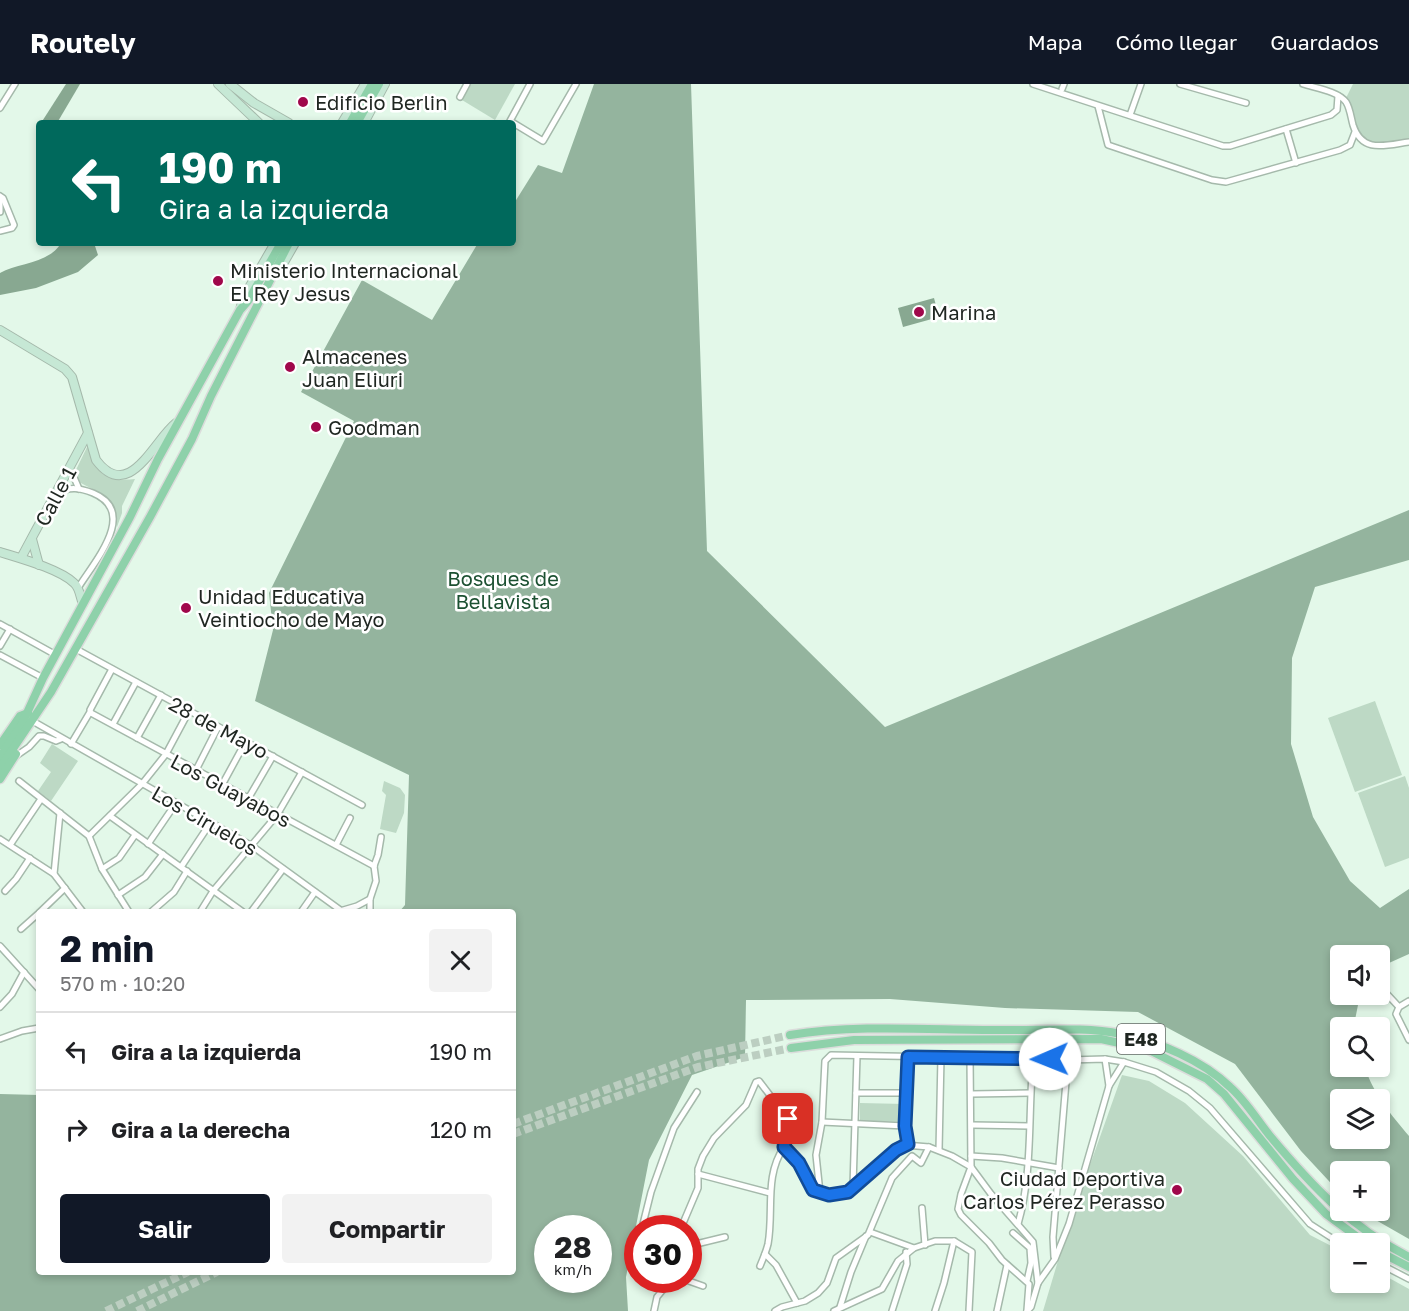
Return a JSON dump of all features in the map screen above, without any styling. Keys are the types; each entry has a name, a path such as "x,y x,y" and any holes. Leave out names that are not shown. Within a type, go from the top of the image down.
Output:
{"main road":[{"path":"352,120 372,84"},
{"path":"359,120 379,84"},
{"path":"0,768 51,692 192,439 261,297 280,246"},
{"path":"0,779 14,758 30,723 28,713 43,678 130,518 158,459 240,310 287,246"},
{"path":"0,745 20,716 28,713"},
{"path":"0,757 30,723"},
{"name":"E48","path":"790,1035 851,1029 1102,1031 1149,1041 1185,1057 1230,1087 1300,1172 1332,1206 1409,1257"},
{"path":"822,1031 824,1043"},
{"name":"E48","path":"791,1048 854,1040 1101,1039 1147,1049 1207,1079 1224,1094 1293,1179 1326,1214 1352,1233"},
{"path":"1390,1257 1409,1267"}],"street":[{"path":"0,108 15,84"},
{"path":"218,84 256,120"},
{"path":"230,84 279,120"},
{"path":"344,120 365,84"},
{"path":"366,120 384,84"},
{"path":"460,97 467,84"},
{"path":"516,125 543,141 576,84"},
{"path":"1033,84 1223,146 1230,146 1334,114 1337,110 1338,96"},
{"path":"1130,115 1141,84"},
{"path":"1183,84 1246,104"},
{"path":"1303,84 1338,96 1347,105 1355,132 1371,146 1409,142"},
{"path":"510,120 527,85"},
{"path":"1098,106 1108,145 1212,180 1226,182 1348,146 1353,141 1355,132"},
{"path":"258,120 256,113 262,108"},
{"path":"1286,129 1296,163"},
{"path":"0,198 0,212"},
{"path":"0,198 3,198 14,225 12,228 0,231"},
{"path":"240,310 243,298 272,246"},
{"path":"261,297 293,246"},
{"path":"0,330 65,369 72,377 96,460 101,467 118,475 139,468 172,426 182,418"},
{"name":"Calle 1","path":"21,558 88,433"},
{"path":"70,468 79,489"},
{"path":"56,495 65,489 79,489 92,493 110,505 114,520 110,535 78,588"},
{"path":"32,539 39,565"},
{"path":"0,552 39,565 73,582 78,588 83,604"},
{"path":"0,624 56,655"},
{"path":"0,646 10,629"},
{"name":"28 de Mayo","path":"76,649 362,805"},
{"path":"0,655 43,678"},
{"path":"71,744 112,669"},
{"path":"113,724 136,682"},
{"path":"138,738 160,695"},
{"path":"89,836 142,784 166,754 189,711"},
{"name":"Los Guayabos","path":"90,712 374,866"},
{"name":"Los Ciruelos","path":"30,723 252,846 338,909"},
{"path":"196,770 218,727"},
{"path":"14,758 39,736 55,741 61,739"},
{"path":"222,785 246,741"},
{"path":"248,799 273,756"},
{"path":"202,909 213,891 277,815 302,772"},
{"path":"18,781 89,836 102,869 127,909"},
{"path":"10,846 41,798"},
{"path":"148,844 176,803"},
{"path":"54,874 60,813"},
{"path":"110,816 239,909"},
{"path":"336,845 350,818"},
{"path":"181,867 211,822"},
{"path":"102,869 119,858 135,835"},
{"path":"370,909 370,899 376,881 374,866 381,837"},
{"path":"0,839 54,874 81,909"},
{"path":"117,896 145,877 163,854"},
{"path":"5,891 30,858"},
{"path":"253,909 283,868"},
{"path":"155,909 174,892 187,871"},
{"path":"42,909 65,888"},
{"path":"303,909 315,892"},
{"path":"347,909 370,899"},
{"path":"21,929 36,915"},
{"path":"0,946 36,986"},
{"path":"0,1007 12,994 24,972"},
{"path":"1390,997 1399,1007"},
{"path":"1409,1001 1399,1007 1396,1017 1409,1040"},
{"path":"0,1040 22,1031 36,1029"},
{"path":"820,1193 816,1155 822,1122 825,1061 831,1055 1033,1060 1105,1059 1124,1062 1164,1076 1190,1091 1230,1130 1310,1224 1330,1237"},
{"path":"853,1186 853,1125 857,1056"},
{"path":"908,1057 905,1126 908,1144"},
{"path":"939,1150 941,1057"},
{"path":"970,1058 971,1167 960,1194 958,1209 1006,1265 1027,1281"},
{"path":"1054,1259 1053,1237 1068,1058"},
{"path":"1105,1059 1109,1086"},
{"path":"1018,1224 1023,1206 1033,1060"},
{"path":"1027,1311 1031,1307 1038,1283 1054,1259 1069,1224 1109,1086 1124,1062"},
{"path":"685,1215 698,1188 700,1162 714,1138 746,1106 758,1081 763,1084 788,1119 784,1147 779,1155 770,1193 768,1243 760,1266"},
{"path":"645,1215 674,1128 697,1092"},
{"path":"856,1094 907,1093"},
{"path":"971,1094 1030,1094"},
{"path":"822,1122 905,1126"},
{"path":"972,1125 1029,1126"},
{"path":"784,1147 799,1163 812,1189 820,1193 838,1195 848,1192 896,1150 908,1144 939,1150 971,1167 1033,1242 1038,1283"},
{"path":"840,1307 851,1272 892,1178 912,1156 921,1162 929,1147"},
{"path":"971,1156 1059,1168"},
{"path":"698,1174 770,1193"},
{"path":"922,1208 925,1245"},
{"path":"1013,1233 1030,1248 1031,1263 1027,1281 1030,1290 1027,1311"},
{"path":"868,1234 914,1248"},
{"path":"775,1311 805,1301 818,1293 827,1283 836,1258 868,1234"},
{"path":"702,1242 725,1236"},
{"path":"834,1311 882,1289 898,1261 906,1252 935,1241 954,1241 972,1252 969,1311"},
{"path":"935,1311 954,1241"},
{"path":"892,1311 907,1264 906,1252"},
{"path":"765,1254 776,1265 796,1303"},
{"path":"997,1311 1006,1265"},
{"path":"1390,1269 1409,1279"},
{"path":"654,1311 660,1293"}],"shaded area":[{"path":"66,84 80,84 59,120 43,120"},
{"path":"471,84 515,84 495,120 462,100"},
{"path":"1353,84 1409,84 1409,141 1375,146 1355,132 1345,100"},
{"path":"59,246 95,246 98,255 78,272 36,288 0,295 0,273 42,259"},
{"name":"Marina","path":"934,298 939,317 903,327 898,308"},
{"path":"88,445 94,463 103,474 116,479 135,479 122,506 117,527 113,507 94,490 79,482 75,472"},
{"path":"1375,701 1402,775 1355,792 1328,718"},
{"path":"52,744 78,761 51,801 38,791 51,772 40,763"},
{"path":"1405,776 1409,788 1409,858 1385,867 1358,793"},
{"path":"384,781 400,788 405,795 404,813 396,833 380,829 386,795 382,791"},
{"name":"Ciudad Deportiva Carlos Pérez Perasso","path":"1122,1075 1149,1081 1185,1103 1243,1156 1310,1235 1330,1245 1330,1293 1390,1293 1390,1279 1409,1289 1409,1311 1043,1311 1069,1224"},
{"path":"860,1103 905,1104 905,1122 860,1121"}],"green space":[{"name":"Bosques de Bellavista","path":"594,84 691,84 707,551 885,727 1409,510 1409,560 1315,587 1292,658 1291,744 1313,817 1350,881 1380,908 1409,889 1409,954 1390,963 1390,945 1330,945 1330,1005 1358,1005 1356,1017 1330,1017 1330,1077 1369,1077 1375,1089 1330,1089 1330,1149 1390,1149 1390,1113 1409,1136 1409,1239 1378,1221 1390,1221 1390,1161 1330,1161 1330,1182 1301,1151 1235,1064 1138,1012 1005,1008 890,999 746,1000 745,1057 692,1075 649,1160 638,1215 624,1215 624,1293 627,1293 628,1311 0,1311 0,1094 36,1095 36,1275 516,1275 516,909 402,909 405,905 409,775 255,701 273,630 269,593 354,421 301,392 362,280 432,320 476,246 516,246 516,200 538,165 562,173"}],"tunnel":[{"path":"516,1123 697,1056 790,1035"},
{"path":"516,1133 698,1067 791,1048"},
{"path":"106,1311 182,1275"},
{"path":"137,1311 211,1275"}],"place":[{"name":"Edificio Berlin","path":"303,102"},
{"name":"Ministerio Internacional El Rey Jesus","path":"218,281"},
{"name":"Marina","path":"919,312"},
{"name":"Almacenes Juan Eliuri","path":"290,367"},
{"name":"Goodman","path":"316,427"},
{"name":"Unidad Educativa Veintiocho de Mayo","path":"186,608"},
{"name":"Ciudad Deportiva Carlos Pérez Perasso","path":"1177,1190"}],"route":[{"path":"788,1119 784,1147 804,1170 813,1190 824,1195 838,1195 848,1192 896,1150 908,1144 905,1126 908,1057 1050,1059"}]}
